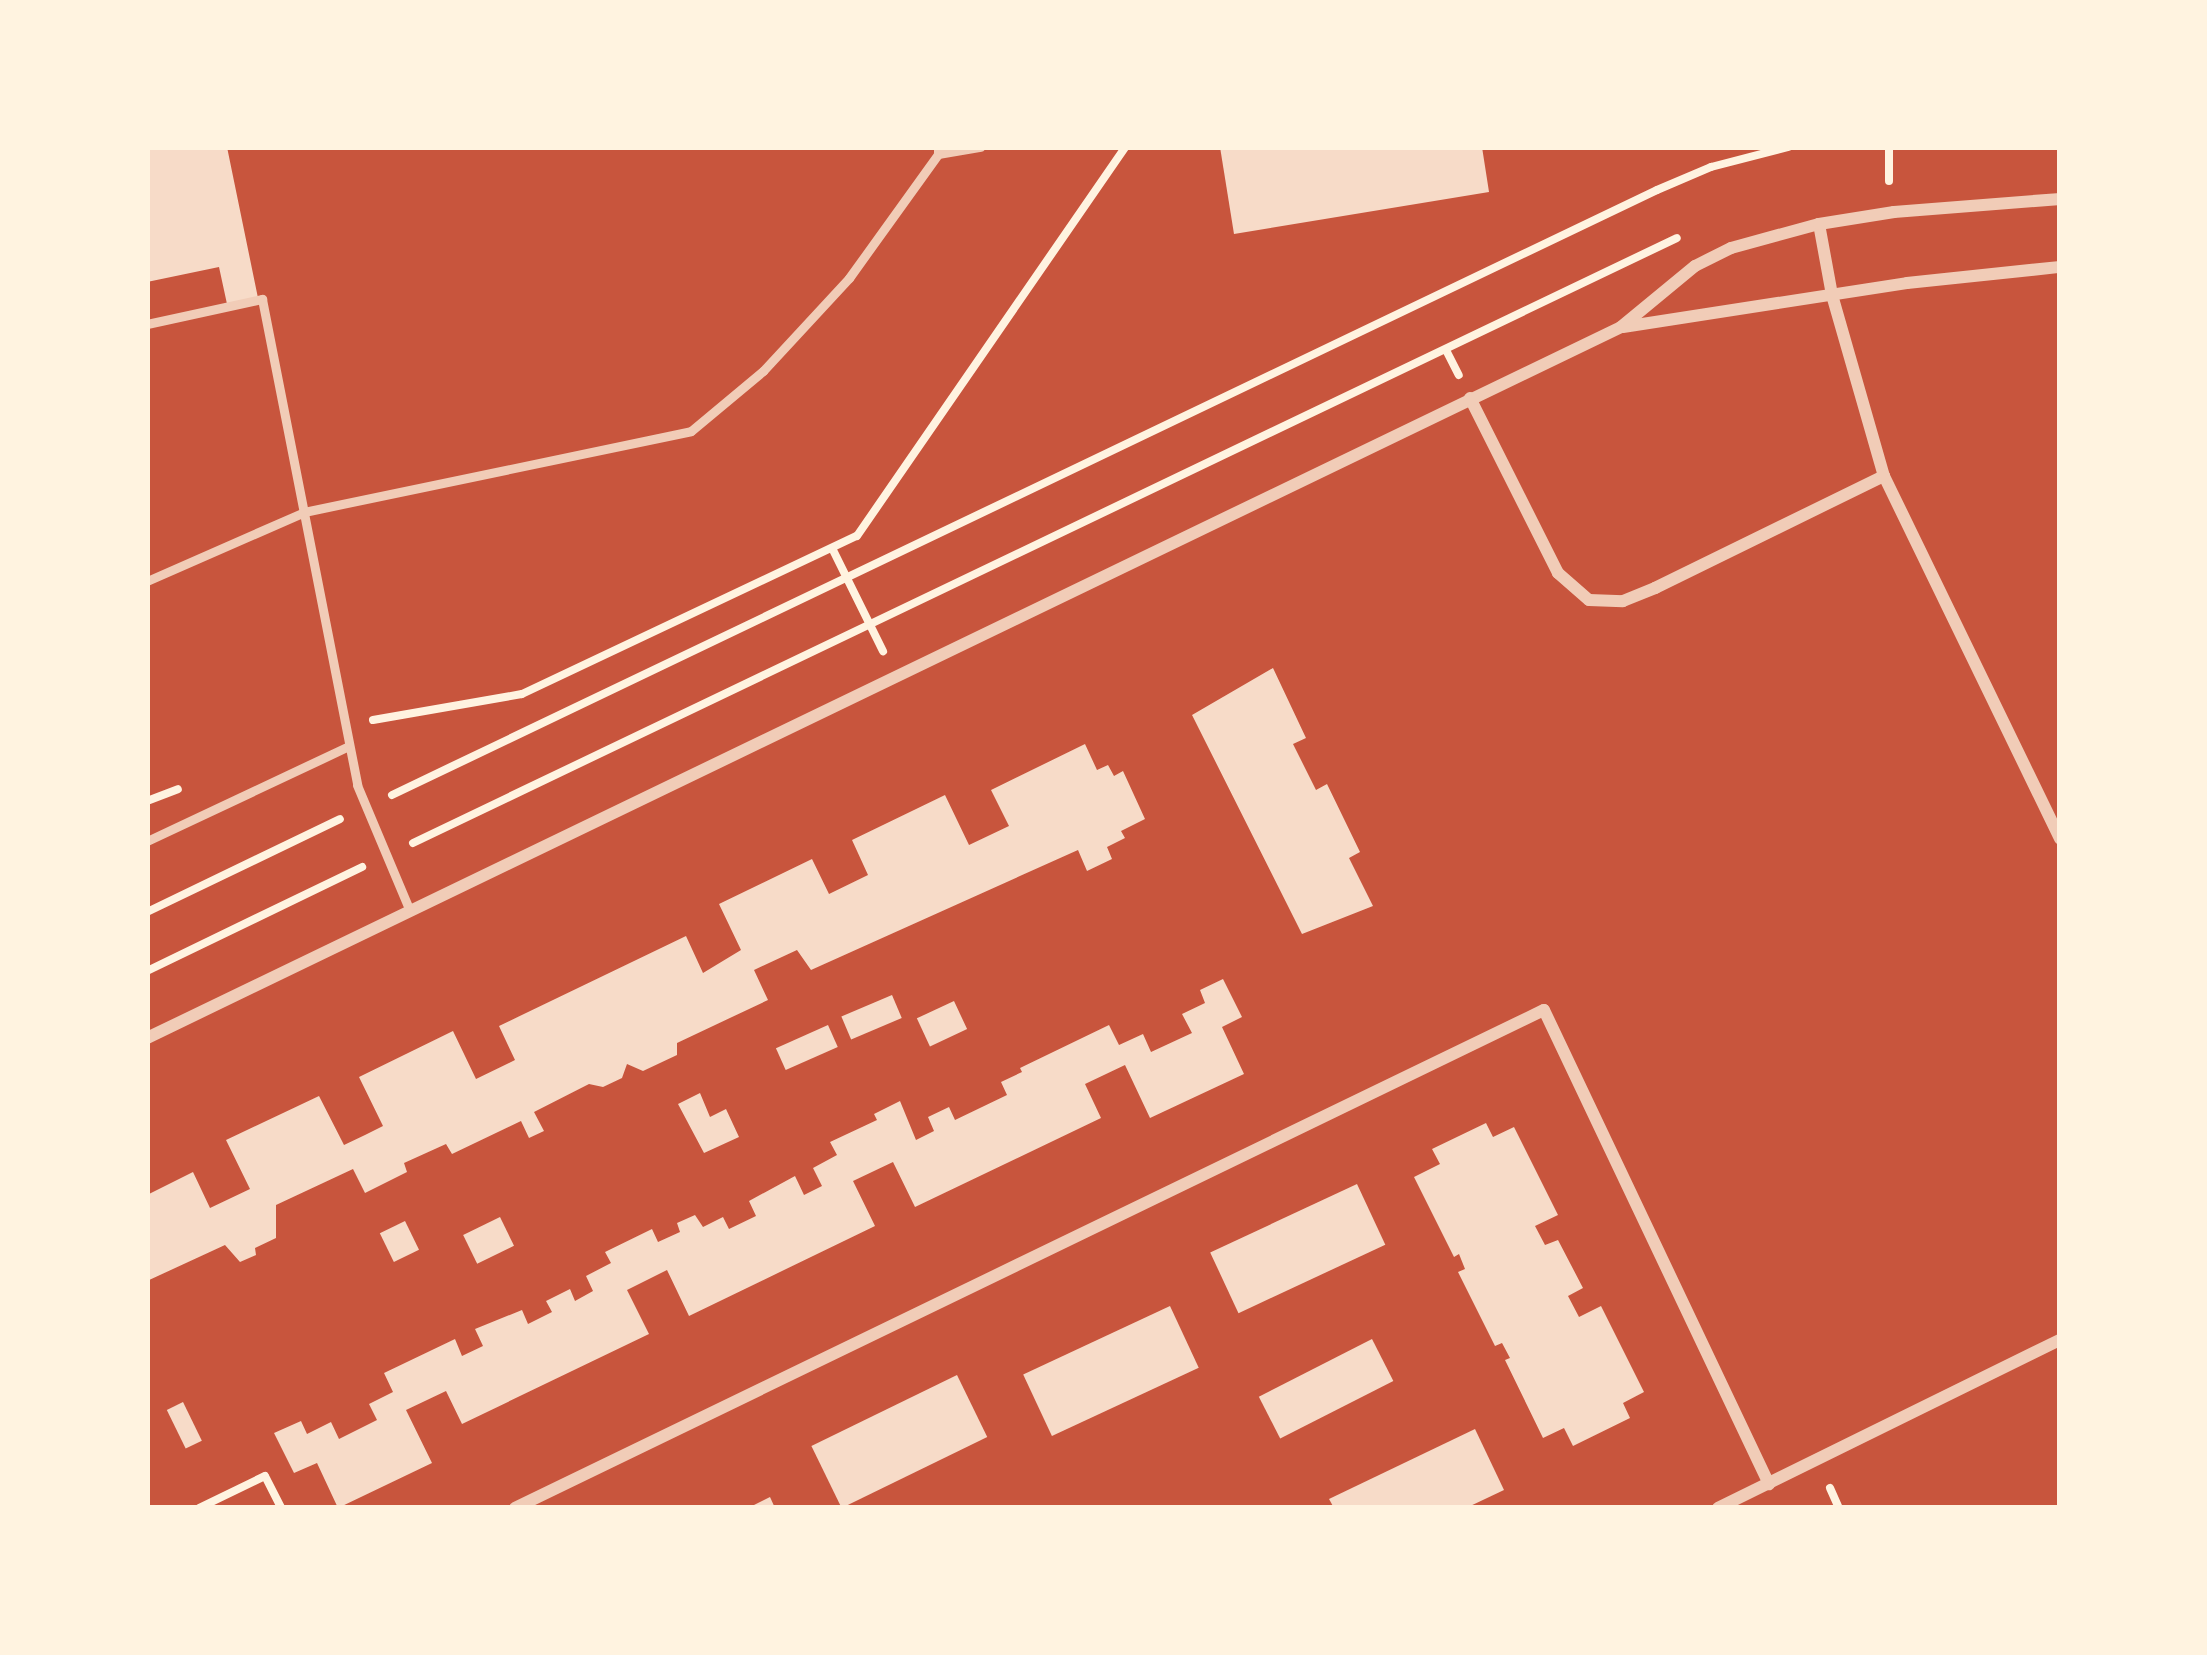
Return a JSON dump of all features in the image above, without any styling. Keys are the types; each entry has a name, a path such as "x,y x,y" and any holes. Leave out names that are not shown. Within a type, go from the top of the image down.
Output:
{"street":[{"path":"147,1038 1622,328 1695,266 1731,248 1819,224 1894,212 2060,199"},
{"path":"1819,224 1832,296 1884,476 2060,839"},
{"path":"1622,328 2060,267"},
{"path":"1470,398 1558,573 1588,600 1623,601 1639,595 1884,476"},
{"path":"514,1508 1544,1010 1769,1484"},
{"path":"1718,1508 2060,1340"}],"lane":[{"path":"147,581 304,512 691,431 763,371 849,278 938,151 980,147"},
{"path":"147,324 262,298 349,746 366,807 410,911"},
{"path":"147,841 349,746"}],"path":[{"path":"345,724 522,694 857,536 1125,147"},
{"path":"147,912 1657,190 1711,167 1788,147"},
{"path":"1870,184 1911,180"},
{"path":"147,971 1678,237"},
{"path":"833,550 896,678"},
{"path":"199,1508 265,1476 281,1508"}],"building":[{"path":"147,147 227,147 258,298 227,304 219,267 147,282"},
{"path":"1220,147 1482,147 1489,192 1234,234"},
{"path":"1273,668 1306,738 1293,744 1316,790 1327,784 1360,852 1349,858 1373,906 1302,934 1192,715"},
{"path":"1085,744 1097,770 1108,765 1114,776 1123,771 1145,819 1121,831 1125,838 1107,847 1112,859 1087,871 1078,850 811,970 797,950 754,970 768,1000 677,1043 677,1055 643,1071 627,1064 622,1078 603,1087 589,1084 534,1112 544,1131 529,1138 521,1121 452,1154 446,1144 404,1163 407,1172 365,1193 353,1169 276,1205 276,1238 255,1248 256,1255 240,1262 225,1245 147,1281 147,1195 193,1172 210,1208 250,1189 226,1140 319,1096 344,1145 383,1126 359,1077 453,1031 476,1079 515,1060 499,1026 686,936 703,973 741,950 719,904 812,859 829,894 868,875 852,840 945,795 969,845 1009,826 991,790"},
{"path":"1223,979 1242,1017 1222,1027 1244,1074 1150,1118 1125,1065 1085,1084 1101,1118 915,1207 893,1162 853,1181 875,1226 689,1316 667,1270 627,1290 649,1334 462,1424 446,1391 406,1410 432,1463 338,1508 317,1463 294,1473 274,1433 301,1421 307,1434 331,1422 339,1439 377,1420 369,1404 393,1392 384,1373 455,1339 462,1356 483,1346 475,1329 522,1310 528,1324 552,1312 546,1301 570,1289 575,1301 593,1291 586,1276 611,1263 605,1252 652,1229 658,1242 680,1232 677,1223 695,1215 703,1227 723,1217 729,1229 756,1216 749,1201 795,1176 804,1195 822,1186 813,1168 837,1155 830,1142 877,1120 874,1114 900,1101 916,1140 934,1131 928,1117 949,1107 955,1120 1007,1095 1001,1082 1022,1072 1020,1068 1109,1025 1119,1045 1143,1034 1151,1052 1192,1033 1182,1014 1205,1003 1200,990"},
{"path":"892,995 902,1018 851,1040 841,1016"},
{"path":"954,1001 967,1029 930,1046 917,1018"},
{"path":"828,1025 838,1047 786,1070 776,1048"},
{"path":"700,1093 710,1117 726,1109 739,1137 704,1153 678,1104"},
{"path":"1486,1123 1493,1137 1514,1127 1558,1215 1535,1226 1545,1245 1558,1240 1583,1288 1568,1296 1579,1317 1601,1306 1644,1392 1623,1403 1630,1418 1573,1446 1564,1428 1543,1438 1505,1360 1510,1358 1502,1343 1495,1346 1458,1272 1465,1269 1459,1254 1454,1257 1414,1177 1440,1164 1432,1149"},
{"path":"1357,1184 1385,1245 1238,1313 1210,1252"},
{"path":"500,1217 514,1246 477,1264 463,1235"},
{"path":"405,1221 419,1250 394,1262 380,1233"},
{"path":"1170,1306 1199,1368 1052,1436 1023,1374"},
{"path":"1372,1339 1393,1381 1280,1439 1259,1397"},
{"path":"957,1375 987,1437 842,1508 811,1446"},
{"path":"183,1402 202,1441 186,1449 167,1410"},
{"path":"1475,1429 1504,1490 1466,1508 1334,1508 1329,1499"},
{"path":"770,1497 775,1508 748,1508"}]}
